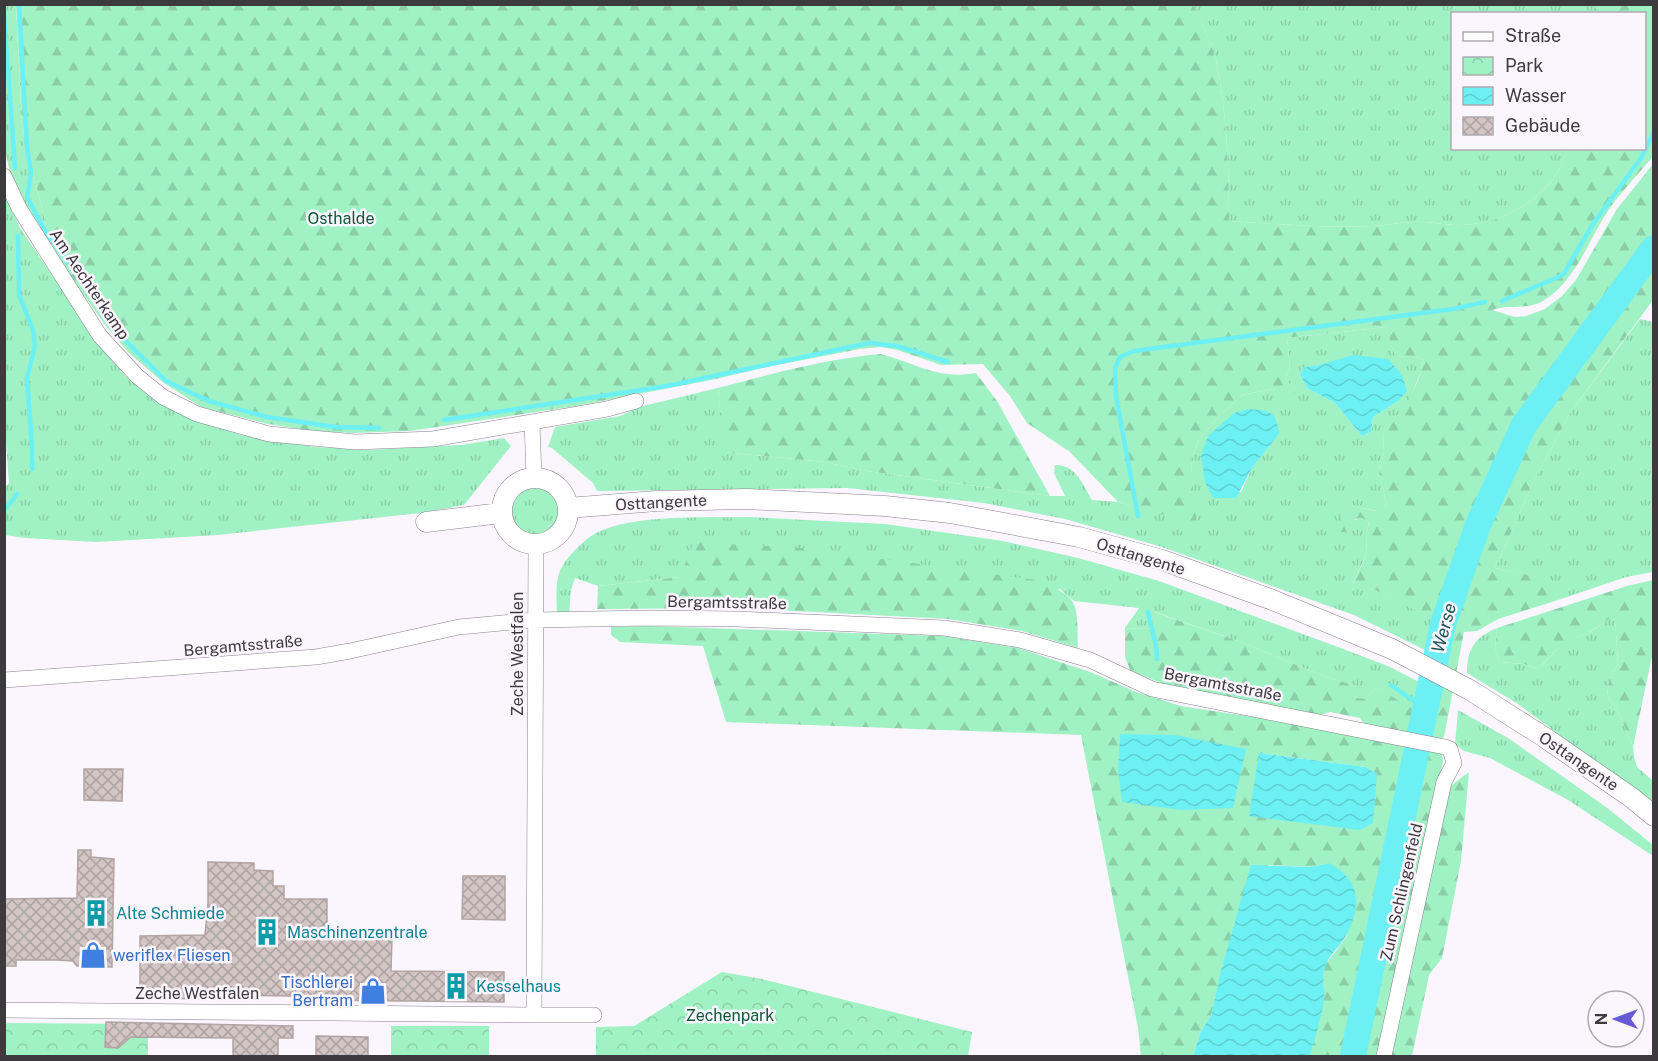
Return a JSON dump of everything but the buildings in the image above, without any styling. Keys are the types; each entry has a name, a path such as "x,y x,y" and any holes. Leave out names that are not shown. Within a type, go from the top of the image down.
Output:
{"street":[{"name":"Am Aechterkamp","path":"4,176 19,208 100,336 137,376 163,397 197,414 269,434 355,442 433,438 607,410 636,400"},
{"path":"532,422 534,477"},
{"path":"534,477 544,478 561,489 568,508 563,529 556,537 536,544 516,539 508,532 501,513 506,492 523,479 534,477"},
{"name":"Osttangente","path":"568,508 656,501 747,499 885,506 950,513 1079,537 1162,560 1270,598 1392,648 1470,690 1544,737 1632,798 1653,816"},
{"path":"426,522 501,513"},
{"name":"Zeche Westfalen","path":"534,1015 536,544"},
{"name":"Bergamtsstraße","path":"4,680 316,657 459,627 534,620 738,619 944,628 1020,640 1070,654 1090,660 1152,689 1438,745"},
{"name":"Zum Schlingenfeld","path":"1383,1056 1444,782 1454,763 1450,749 1438,745"},
{"name":"Zeche Westfalen","path":"4,1010 594,1015"}],"green space":[{"path":"4,5 16,5 22,126 52,250 22,199 10,173 4,144"},
{"name":"Osthalde","path":"16,5 1194,5 1214,53 1220,80 1227,140 1229,221 1336,226 1377,226 1413,222 1457,225 1497,219 1528,203 1552,180 1567,150 1646,150 1646,12 1593,12 1595,5 1653,5 1654,154 1612,205 1564,283 1541,302 1492,310 1515,317 1526,316 1545,309 1562,296 1576,280 1617,209 1653,164 1653,300 1570,413 1532,485 1495,568 1552,580 1558,600 1498,619 1477,631 1464,632 1444,737 1438,739 1365,725 1360,718 1330,712 1320,715 1174,687 1130,670 1125,657 1125,628 1154,629 1154,612 1241,642 1326,677 1357,686 1354,697 1366,699 1376,687 1423,715 1443,624 1373,589 1353,584 1367,553 1366,534 1369,523 1362,518 1355,519 1349,533 1340,532 1343,515 1351,506 1376,511 1387,506 1379,473 1384,452 1383,434 1408,400 1421,371 1423,360 1415,356 1398,357 1393,351 1386,327 1287,338 1290,367 1285,379 1298,393 1272,389 1242,395 1219,416 1198,441 1191,461 1196,524 1118,502 1070,452 1027,423 1010,396 983,364 941,365 881,347 860,349 576,406 410,431 353,433 313,431 268,424 201,407 164,383 129,353 105,325 52,250 22,126"},
{"path":"1194,5 1595,5 1593,12 1451,12 1451,150 1567,150 1552,180 1528,203 1497,219 1480,223 1457,225 1413,222 1377,226 1336,226 1229,221 1227,140 1223,100 1214,53"},
{"path":"4,191 20,228 103,350 125,376 154,400 194,420 241,435 315,447 369,450 461,445 504,438 511,446 464,505 421,513 218,535 96,542 5,535 5,488 9,483 4,415"},
{"path":"1640,319 1653,322 1653,572 1626,577 1558,600 1551,580 1495,568 1532,485 1570,413"},
{"path":"1386,327 1393,351 1398,357 1415,356 1423,360 1409,401 1383,434 1384,452 1379,473 1387,506 1377,511 1351,506 1340,532 1349,533 1354,520 1362,518 1369,523 1366,534 1367,553 1353,583 1373,589 1435,619 1431,653 1354,615 1162,547 1065,519 984,503 847,488 597,491 593,483 548,447 555,427 620,416 639,407 718,388 724,452 825,462 867,471 1050,496 1065,496 1054,473 1055,465 1062,466 1078,476 1092,500 1118,502 1195,523 1191,461 1198,441 1219,416 1242,395 1272,389 1297,392 1285,379 1290,367 1287,338","holes":["1319,365 1398,401 1373,417 1371,432 1362,436 1335,403 1308,389 1300,375 1304,367","1279,434 1252,468 1241,492 1205,482"]},
{"path":"880,354 927,370 962,375 976,373 997,401 1050,496 867,471 825,462 723,452 718,388 819,363"},
{"path":"534,484 544,486 553,492 559,501 561,511 559,521 553,530 544,536 534,538 524,536 515,530 509,521 507,511 509,501 515,492 524,486"},
{"path":"747,517 885,524 1003,541 1078,558 1159,581 1388,666 1425,685 1419,714 1376,687 1366,699 1354,697 1356,686 1326,677 1241,642 1155,612 1154,629 1125,628 1139,608 1074,601 1060,589 680,577 598,586 575,578 571,590 569,614 557,615 560,570 573,552 596,533 611,527 649,520"},
{"path":"694,542 801,548 1036,580 1061,591 1074,604 1078,648 1022,631 948,619 739,608 597,609 598,586 680,577"},
{"path":"1653,580 1653,651 1633,747 1616,707 1607,696 1609,679 1618,664 1615,618 1610,618 1563,645 1537,669 1524,664 1499,662 1495,649 1497,628 1627,586"},
{"path":"1610,618 1615,618 1618,664 1609,679 1607,696 1616,707 1633,747 1637,767 1653,781 1653,804 1518,704 1467,673 1469,657 1474,645 1483,635 1497,628 1495,649 1499,662 1524,664 1537,669 1561,646"},
{"path":"649,626 942,636 1018,648 1093,673 1136,692 1181,706 1324,728 1438,751 1442,755 1443,762 1379,1056 1310,1056 1324,996 1325,965 1347,936 1329,863 1312,867 1268,865 1231,938 1211,1016 1201,1031 1193,1056 1141,1056 1138,1028 1081,735 726,722 703,646 620,642 611,635 611,627","holes":["1259,753 1366,767 1377,774"]},
{"path":"1458,710 1508,738 1606,807 1653,845 1653,856 1568,800 1490,758 1464,751 1455,744"},
{"path":"1469,772 1461,861 1442,958 1429,975 1412,1056 1389,1056 1449,787"},
{"name":"Zechenpark","path":"722,972 762,979 972,1032 968,1056 596,1056 596,1027 634,1026"},
{"path":"5,1023 148,1024 148,1056 5,1056"},
{"path":"391,1026 489,1026 489,1056 391,1056"}],"water":[{"path":"1353,355 1388,359 1402,375 1407,391 1398,401 1373,417 1371,432 1362,436 1335,403 1308,389 1300,375 1304,367"},
{"path":"1248,409 1271,413 1276,420 1279,434 1252,468 1236,498 1213,498 1205,482 1201,456 1208,436 1234,413"},
{"path":"1120,734 1175,735 1246,749 1233,808 1181,810 1122,802 1118,770"},
{"path":"1259,753 1366,767 1377,774 1373,823 1360,830 1249,816"},
{"path":"1329,863 1347,877 1355,893 1356,902 1352,923 1347,934 1330,957 1325,969 1323,1004 1310,1056 1193,1056 1201,1031 1211,1016 1221,971 1251,865 1312,867"}],"waterway":[{"path":"19,4 27,147 31,173 27,197 44,229 118,333 166,381 209,401 267,417 335,427 379,428"},
{"path":"4,15 15,168"},
{"path":"1646,148 1654,132"},
{"path":"1502,301 1563,275 1593,224 1645,150"},
{"path":"18,236 19,295 33,330 35,346 27,378 32,469"},
{"name":"Werse","path":"1353,1056 1443,624 1478,525 1524,425 1654,248"},
{"path":"1138,516 1116,396 1115,368 1120,357 1134,351 1453,309 1485,302"},
{"path":"444,420 667,386 869,343 897,346 948,362"},
{"path":"4,511 17,494"},
{"path":"1148,612 1157,659"},
{"path":"1391,685 1424,708"}],"place":[{"name":"Alte Schmiede","path":"96,913"},
{"name":"Maschinenzentrale","path":"267,932"},
{"name":"weriflex Fliesen","path":"93,955"},
{"name":"Kesselhaus","path":"456,986"},
{"name":"Tischlerei Bertram","path":"373,991"}]}
